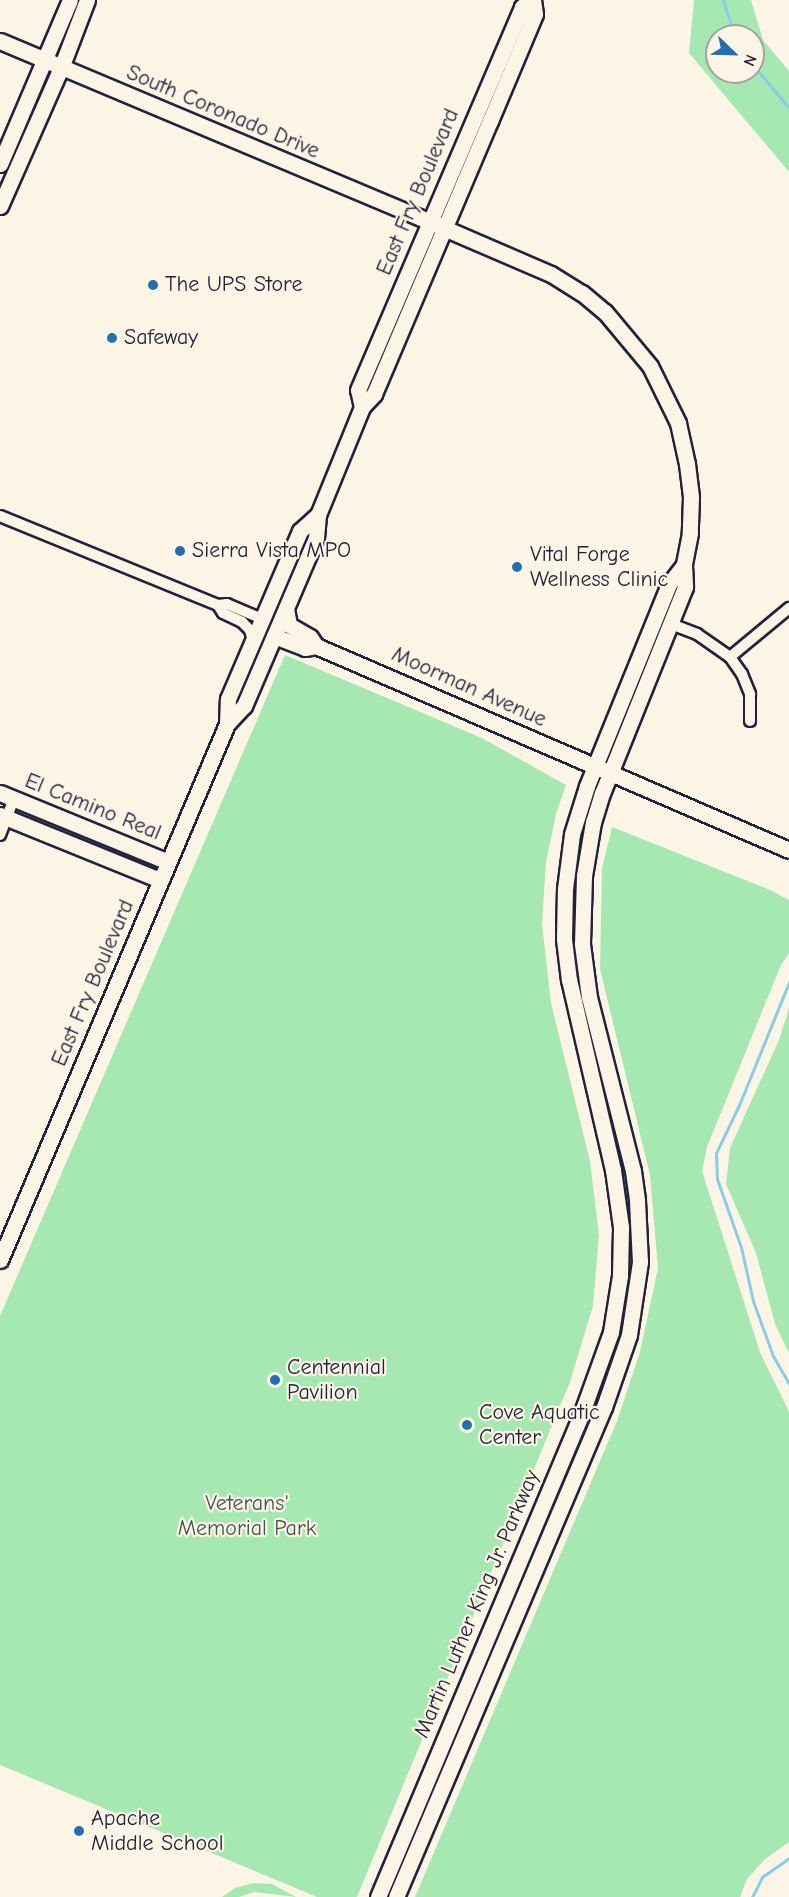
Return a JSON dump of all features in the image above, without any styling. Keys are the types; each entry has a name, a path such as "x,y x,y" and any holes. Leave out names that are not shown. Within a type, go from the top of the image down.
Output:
{"street":[{"path":"0,164 70,0"},
{"path":"0,206 61,69 87,0"},
{"name":"East Fry Boulevard","path":"0,1260 227,724 244,706 316,538 318,515 362,407 358,390 437,225 522,7 532,0"},
{"name":"South Coronado Drive","path":"0,41 61,69 437,225 550,274 582,293 605,312 650,366 678,423 691,497 690,533 684,565"},
{"name":"East Fry Boulevard","path":"227,724 228,699 300,531 318,515"},
{"path":"0,516 218,605 227,604 263,619"},
{"name":"Martin Luther King Jr. Parkway","path":"378,1897 581,1415 603,1356 616,1307 621,1276 621,1227 618,1199 569,980 564,939 566,889 572,834 671,624 685,587 684,565"},
{"name":"Martin Luther King Jr. Parkway","path":"396,1897 604,1407 629,1335 640,1262 638,1202 633,1171 589,997 582,944 586,851 603,770 669,584 684,565"},
{"path":"218,605 223,613 242,622 250,630 253,642"},
{"name":"Moorman Avenue","path":"286,608 289,626 310,637 316,646 789,850"},
{"path":"730,657 789,608"},
{"path":"671,624 697,634 730,657 742,674 750,694 750,721"},
{"name":"Moorman Avenue","path":"274,636 305,648 316,646"},
{"path":"0,835 7,796"},
{"name":"El Camino Real","path":"7,796 168,862"},
{"name":"El Camino Real","path":"3,817 160,880"}],"green space":[{"path":"694,0 751,0 758,24 705,24 705,72 689,53"},
{"path":"765,42 789,71 789,172 715,84 765,84"},
{"name":"Veterans' Memorial Park","path":"285,655 482,738 566,785 556,814 546,862 542,924 551,1003 590,1161 599,1235 593,1306 570,1382 357,1897 317,1897 0,1765 0,1316"},
{"path":"612,827 768,889 789,900 789,953 781,965 707,1147 702,1171 760,1352 789,1412 789,1842 764,1860 747,1879 740,1897 415,1897 617,1421 640,1352 658,1268 650,1175 600,969 602,868"},
{"path":"789,1008 789,1353 775,1324 756,1253 726,1184 730,1148 779,1040"},
{"path":"253,1883 272,1884 296,1897 254,1892 239,1897 222,1897 235,1888"}],"waterway":[{"path":"723,0 731,24"},
{"path":"765,79 789,108"},
{"path":"789,982 739,1105 716,1153 717,1179 741,1247 753,1301 773,1356 789,1384"},
{"path":"752,1897 762,1877 789,1858"}],"place":[{"name":"The UPS Store","path":"153,285"},
{"name":"Safeway","path":"112,338"},
{"name":"Sierra Vista MPO","path":"180,551"},
{"name":"Vital Forge Wellness Clinic","path":"517,567"},
{"name":"Centennial Pavilion","path":"275,1380"},
{"name":"Cove Aquatic Center","path":"467,1425"},
{"name":"Apache Middle School","path":"79,1831"}]}
